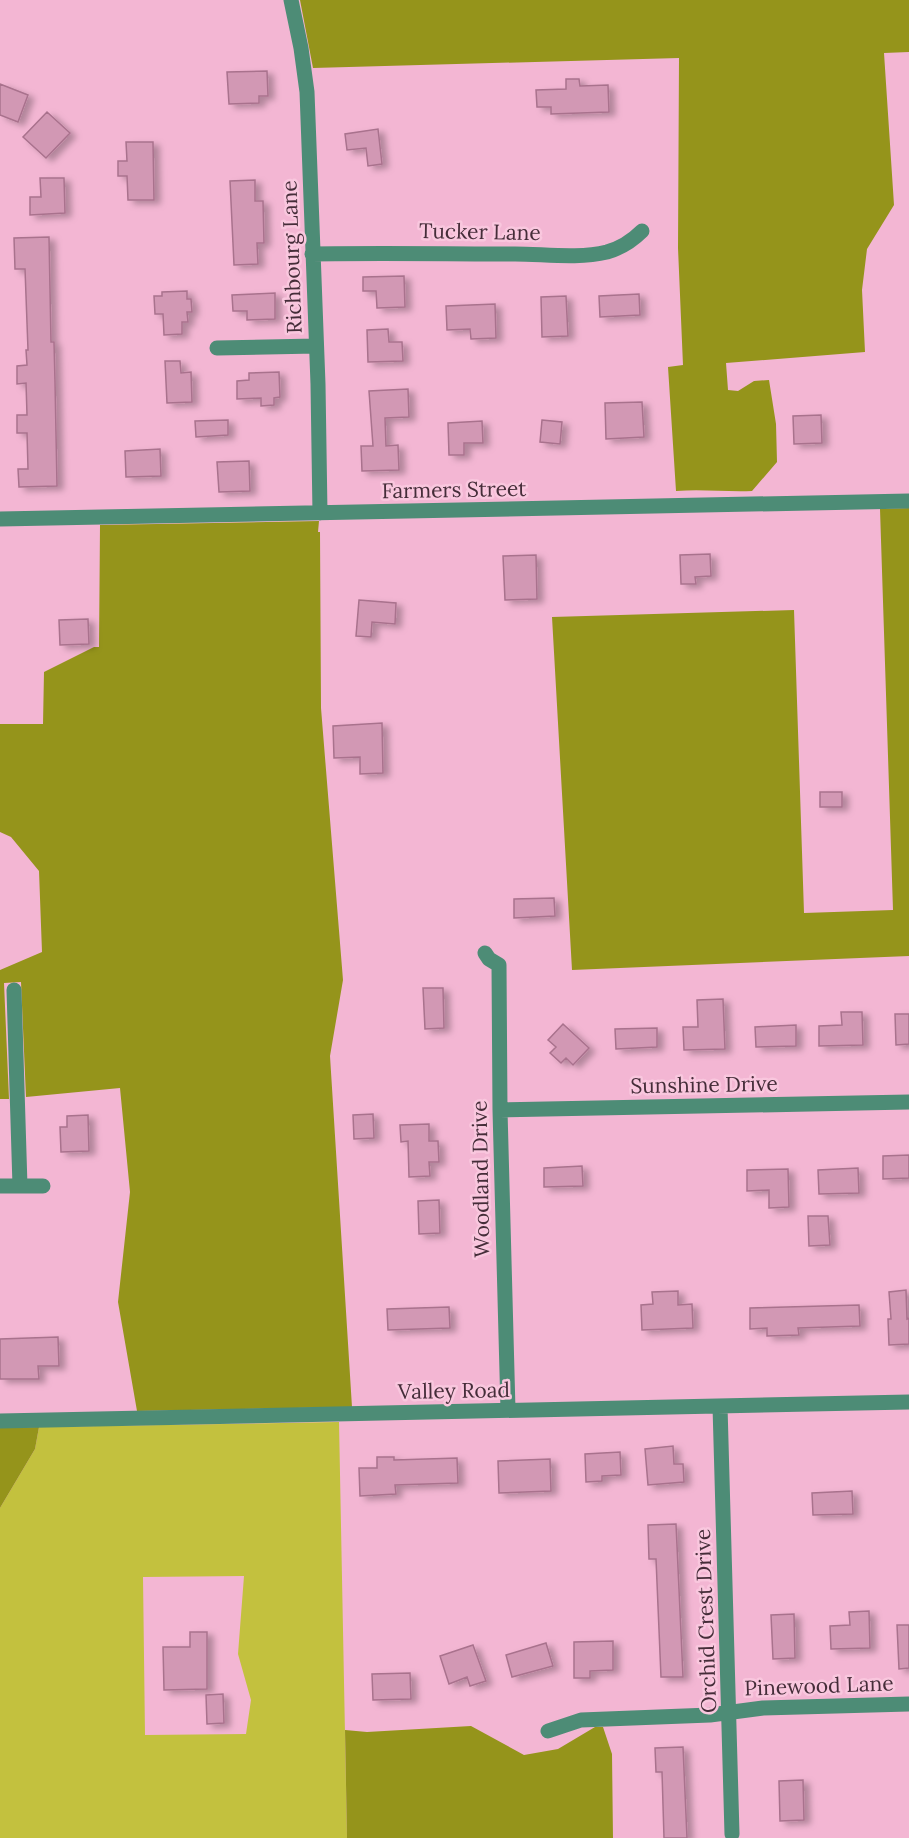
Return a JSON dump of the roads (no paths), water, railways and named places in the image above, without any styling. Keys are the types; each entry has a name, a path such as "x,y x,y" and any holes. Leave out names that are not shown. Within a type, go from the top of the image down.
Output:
{"street":[{"name":"Richbourg Lane","path":"291,0 307,92 320,513"},
{"name":"Tucker Lane","path":"312,254 435,252 578,254 604,252 620,247 642,231"},
{"path":"218,348 316,346"},
{"name":"Farmers Street","path":"0,519 909,501"},
{"name":"Woodland Drive","path":"485,953 489,959 499,965 500,973 498,993 500,1110 508,1410"},
{"path":"14,990 20,1186"},
{"name":"Sunshine Drive","path":"500,1110 909,1102"},
{"path":"0,1186 43,1185"},
{"name":"Valley Road","path":"0,1421 909,1402"},
{"name":"Orchid Crest Drive","path":"720,1406 732,1834"},
{"name":"Pinewood Lane","path":"548,1731 581,1720 710,1715 763,1708 909,1704"}]}
